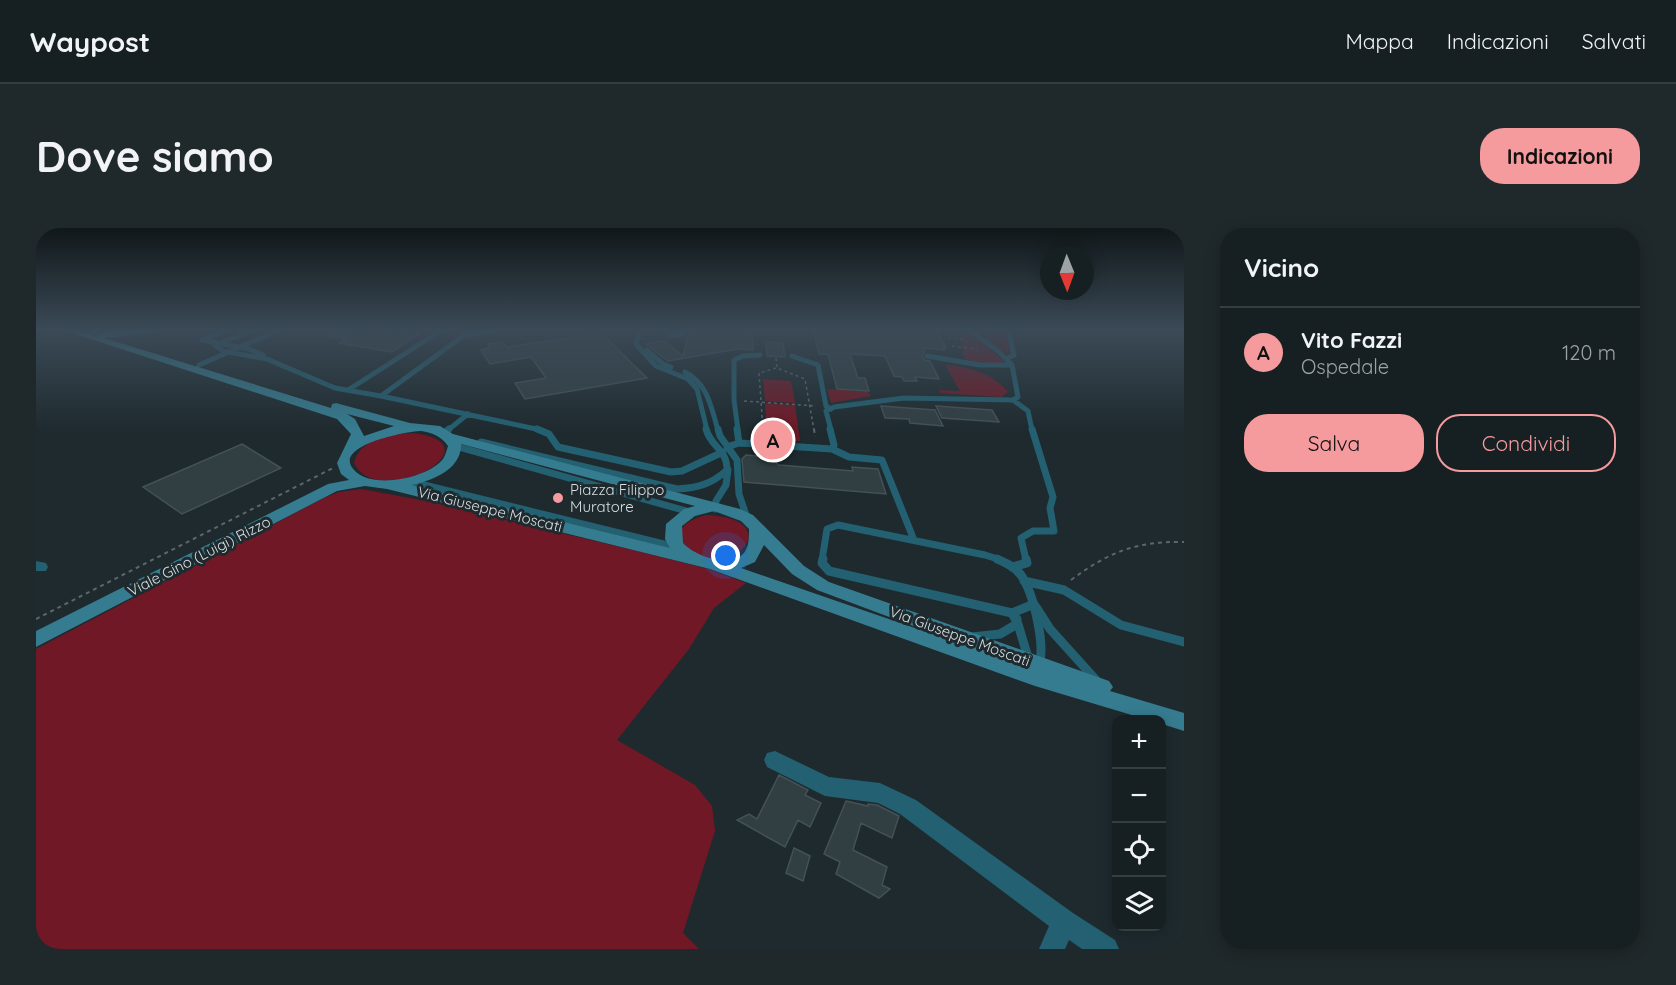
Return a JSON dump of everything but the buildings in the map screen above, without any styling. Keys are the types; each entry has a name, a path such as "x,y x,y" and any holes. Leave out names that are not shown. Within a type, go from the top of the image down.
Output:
{"street":[{"name":"Via Giuseppe Moscati","path":"186,364 342,416 350,422 358,435 346,457"},
{"name":"Via Giuseppe Moscati","path":"195,364 450,439 715,509 734,512 752,523 798,570 823,586 960,636 1030,667 1055,684 1096,692"},
{"name":"Via Giuseppe Moscati","path":"346,457 372,435 393,429 416,428"},
{"name":"Via Giuseppe Moscati","path":"391,485 412,482 440,470 450,462 455,454 450,439"},
{"path":"346,457 347,472 365,482"},
{"name":"Viale Gino (Luigi) Rizzo","path":"36,627 325,481 346,457"},
{"name":"Via Giuseppe Moscati","path":"365,482 391,485 693,558 1030,667 1096,692 1183,718"},
{"name":"Viale Gino (Luigi) Rizzo","path":"36,640 333,487 365,482"},
{"name":"Via Giuseppe Moscati","path":"690,512 715,509"},
{"path":"676,547 672,533 674,524 690,512"},
{"name":"Via Giuseppe Moscati","path":"715,565 729,565 753,555 758,547 752,523"},
{"name":"Via Giuseppe Moscati","path":"676,547 693,558"},
{"path":"775,760 825,786 880,793 908,807 1064,922 1106,949"},
{"path":"1052,949 1064,922"}],"lane":[{"path":"203,366 207,364"},
{"path":"203,366 208,364"},
{"path":"278,364 335,388 538,429 549,434 558,447 671,472 682,471 739,443 832,449 849,457 882,460 914,540"},
{"path":"348,390 389,364"},
{"path":"381,396 425,364"},
{"path":"654,364 688,379 697,389 709,440 737,460 740,494 752,523"},
{"path":"663,364 697,378 706,390 728,466 726,485 716,501 715,509"},
{"path":"734,364 734,400 739,443"},
{"path":"816,364 828,408 826,411 834,445 832,449"},
{"path":"828,408 904,398 1013,400 1018,397 1012,365 985,367 972,364"},
{"path":"1012,567 1027,563 1022,538 1033,531 1054,531 1050,508 1053,497 1044,462 1036,446 1028,411 1013,400"},
{"path":"450,439 468,414"},
{"path":"450,439 498,445 677,489 703,486 720,477 728,466"},
{"path":"450,439 690,512"},
{"path":"412,482 676,547"},
{"path":"1034,604 1015,615 835,573 824,567 822,563 830,526 838,525 996,557 1012,567 1024,580 1034,604 1087,673 1096,692"},
{"path":"1024,580 1064,590 1121,625 1184,642"},
{"path":"1015,615 1030,667 1042,662 1034,604"},
{"path":"960,636 977,638 1000,634 1017,624 1015,615"}],"path":[{"path":"777,364 777,368"},
{"path":"763,445 759,373 777,368 805,379 817,449"},
{"path":"734,400 828,408"},
{"path":"36,619 323,476 346,457"},
{"path":"1064,590 1078,575 1105,556 1121,549 1149,542 1184,542"}],"shaded area":[{"path":"945,365 980,372 996,380 1008,392 1001,397 940,393 939,390 960,391"},
{"path":"763,379 791,381 795,403 765,401"},
{"path":"827,389 867,391 871,396 831,403"},
{"path":"765,403 795,405 800,441 767,439"},
{"path":"413,433 437,439 445,449 440,461 426,471 407,478 386,481 367,477 354,463 357,455 370,443 386,436"},
{"path":"361,489 426,501 641,552 708,569 746,583 714,608 689,649 617,740 695,785 712,806 715,831 683,933 699,949 36,949 36,649 326,497 339,492"},
{"path":"707,515 732,519 745,527 748,537 744,547 734,555 720,559 704,557 687,547 682,541 681,530 689,522"}],"place":[{"name":"Vito Fazzi","path":"773,440"},
{"name":"Piazza Filippo Muratore","path":"558,498"}]}
